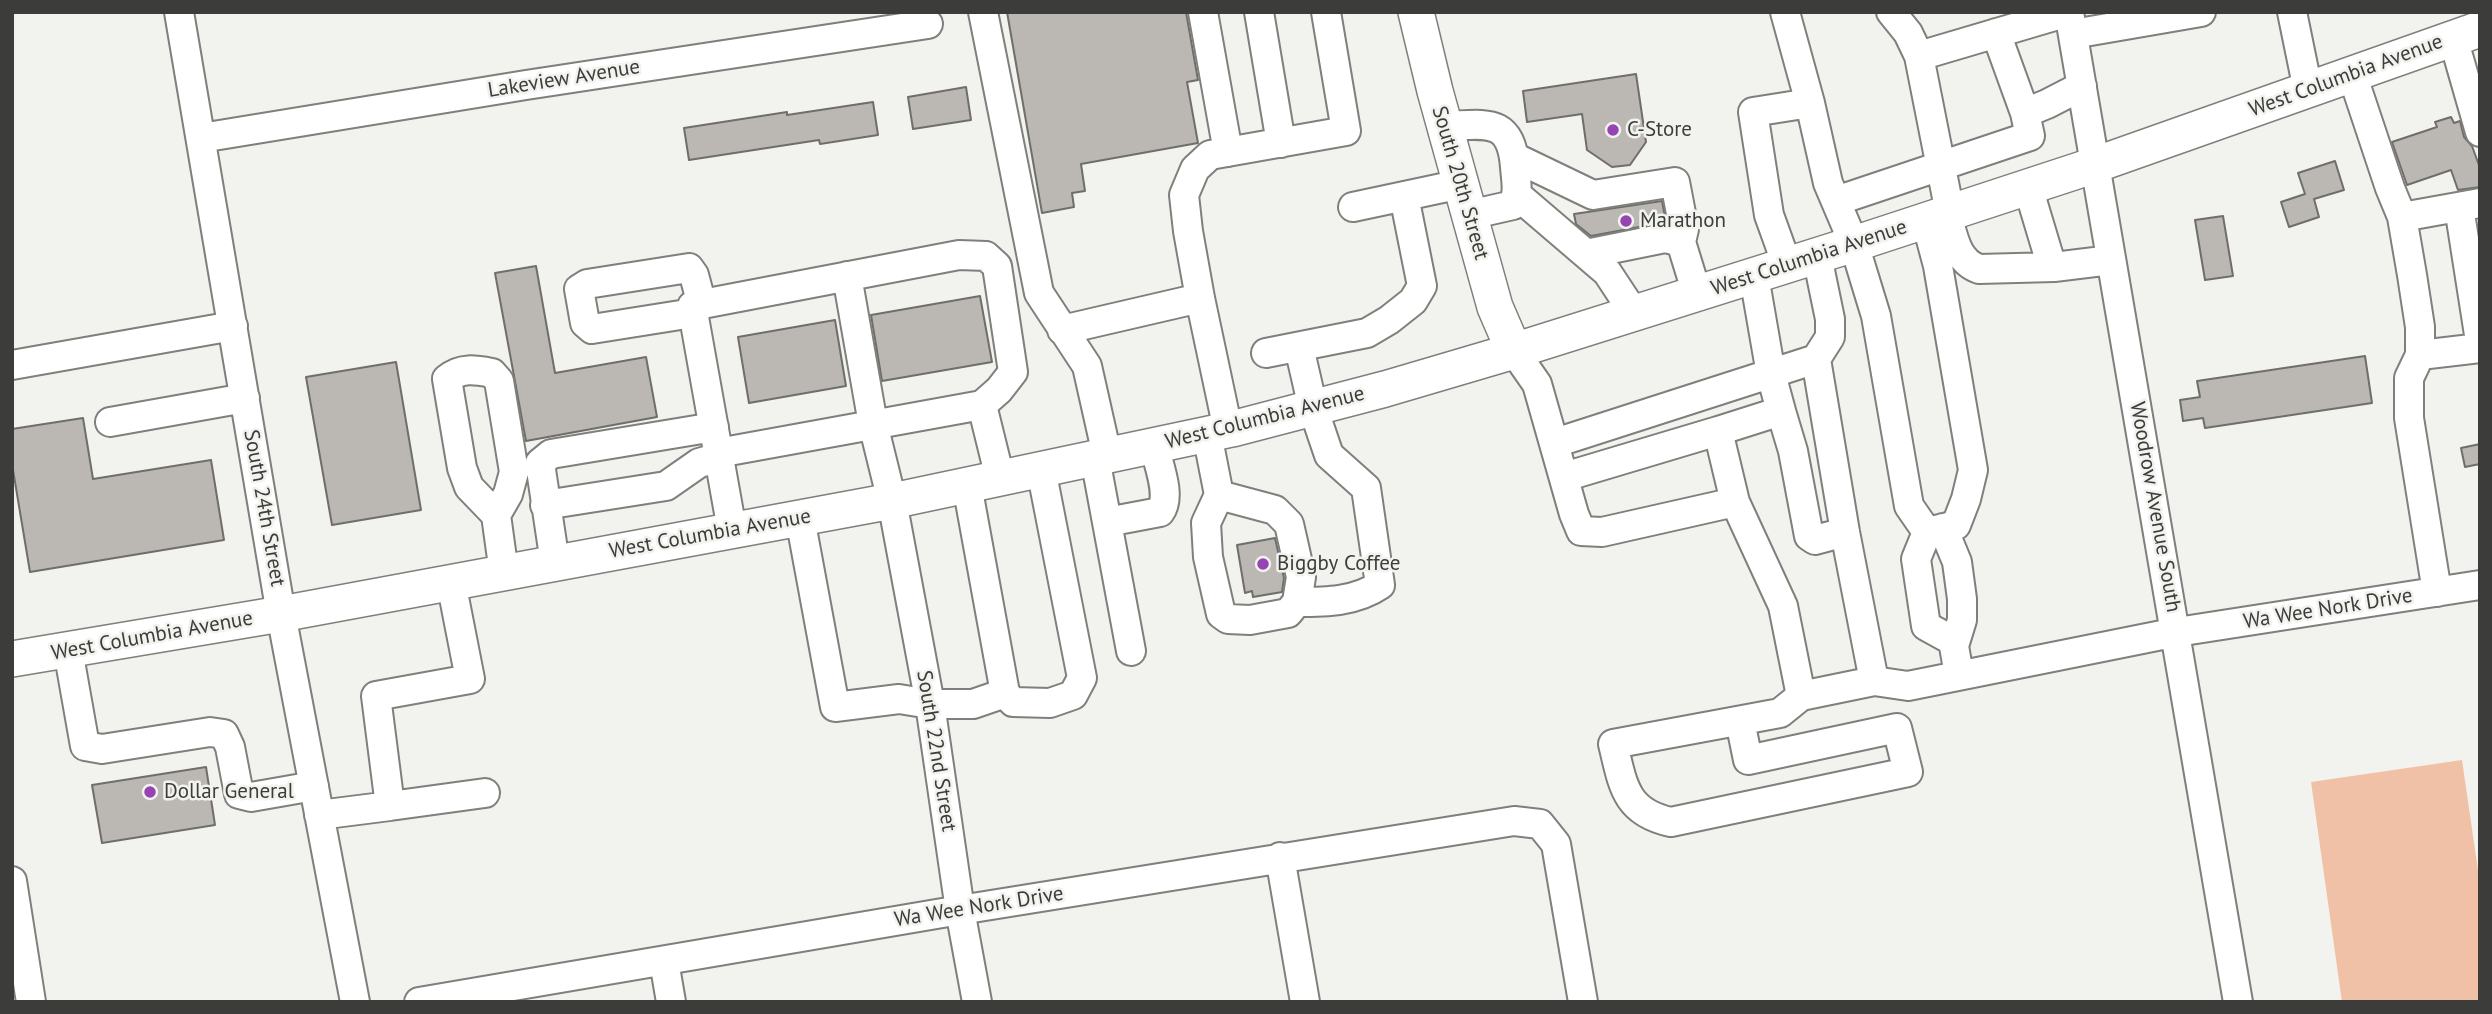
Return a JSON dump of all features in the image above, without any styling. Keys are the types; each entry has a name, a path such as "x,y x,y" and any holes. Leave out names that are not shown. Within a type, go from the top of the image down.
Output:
{"main road":[{"name":"South 20th Street","path":"1416,12 1444,126 1495,307 1514,351"},
{"name":"West Columbia Avenue","path":"12,659 281,614 892,501 1217,432 1313,408 1514,351 1941,216 2351,75 2466,28"}],"street":[{"name":"South 24th Street","path":"179,12 281,614 355,1002"},
{"path":"983,12 1039,293 1087,366 1101,457 1107,522 1131,651"},
{"path":"1203,12 1228,152"},
{"path":"1259,12 1280,142"},
{"path":"1219,495 1275,510 1289,524 1301,578 1297,602 1288,612 1250,620 1228,619 1221,614 1208,556 1206,523 1219,495 1217,432 1184,195 1195,169 1210,155 1346,131 1326,12"},
{"path":"1785,12 1828,183 1854,244 1876,316 1909,506 1930,535 1957,562 1962,620 1946,637"},
{"path":"1891,12 1908,33 1919,56 1941,167 1940,280 1973,470 1956,525 1930,535 1916,559 1926,625 1946,637 1959,675"},
{"path":"1919,56 1996,33 2070,20 2202,12"},
{"path":"2292,12 2308,90"},
{"name":"Woodrow Avenue South","path":"2070,20 2177,632 2238,1002"},
{"name":"Lakeview Avenue","path":"201,138 928,24"},
{"path":"2466,28 2480,132"},
{"path":"1836,201 2030,136 2025,113 1996,33"},
{"path":"2351,75 2402,217 2420,327 2420,355 2409,378 2409,418 2437,592"},
{"path":"2025,113 2082,86"},
{"path":"1555,443 1816,359 1830,337 1830,319 1802,261 1769,215 1753,112 1810,103"},
{"path":"1353,207 1404,196 1513,205 1517,195 1514,157 1507,136 1496,128 1485,125 1444,126"},
{"path":"1514,157 1592,195 1675,182 1684,229 1681,242 1697,294"},
{"path":"2028,187 2052,267"},
{"path":"1517,195 1607,272 1634,313"},
{"path":"1266,354 1367,333 1413,301 1422,286 1404,196"},
{"path":"2402,217 2469,205 2480,341"},
{"path":"1941,216 1959,253 1968,265 1979,270 2052,267 2111,260"},
{"path":"1586,254 1665,238 1681,242"},
{"path":"555,563 540,463 551,454 717,446 873,424 982,405 999,390 1013,372 997,266 986,256 959,254 698,309 717,446 732,530"},
{"name":"South 22nd Street","path":"847,276 873,424 892,501 930,705 960,910 977,1002"},
{"path":"1754,276 1771,374 1793,451 1809,536 1815,540 1845,532"},
{"path":"1062,330 1200,298"},
{"path":"12,365 233,327"},
{"path":"1297,602 1333,602 1368,593 1380,585 1366,488 1329,455 1313,408 1300,347"},
{"path":"2420,355 2480,348"},
{"path":"1514,351 1537,384 1581,531 1602,532 1735,502"},
{"path":"1816,359 1845,532 1874,681"},
{"path":"110,422 245,398"},
{"path":"982,405 983,481 1005,693 1013,702 1050,703 1073,695 1082,678 1041,469"},
{"path":"1564,477 1782,411"},
{"path":"1718,431 1735,502 1783,606 1801,696 1780,713 1613,744 1622,780 1634,805 1651,817 1671,822 1908,772 1897,728 1748,760 1740,721"},
{"path":"1107,522 1160,512 1164,508 1165,495 1154,445"},
{"path":"545,505 666,486 699,463 717,446"},
{"path":"496,515 504,573"},
{"path":"800,518 835,707 899,699 930,705 973,704 1005,693"},
{"path":"390,806 376,696 470,679 452,582"},
{"name":"Wa Wee Nork Drive","path":"1801,696 1874,681 1908,686 2177,632 2480,585"},
{"path":"68,650 85,746 102,749 210,732 224,734 230,747 239,793 251,797 314,786"},
{"path":"319,815 485,793"},
{"name":"Wa Wee Nork Drive","path":"419,1002 960,910 1514,821 1541,824 1556,844 1583,1002"},
{"path":"1280,858 1305,1002"},
{"path":"12,881 31,1002"},
{"path":"663,961 671,1002"}],"shaded area":[{"path":"2462,760 2480,884 2480,1002 2342,1002 2311,782"}],"building":[{"path":"1007,12 1186,12 1198,80 1187,82 1198,143 1081,164 1085,191 1072,193 1074,207 1042,213"},
{"path":"1636,74 1646,142 1630,165 1612,167 1587,150 1582,114 1527,122 1523,91"},
{"path":"966,87 971,120 913,129 908,97"},
{"path":"873,102 878,135 820,144 819,140 689,160 684,128"},
{"path":"2451,117 2454,123 2460,121 2464,137 2472,146 2480,168 2480,187 2458,190 2451,170 2407,185 2392,142 2437,127 2435,122"},
{"path":"2335,161 2344,190 2314,199 2319,217 2289,227 2281,202 2305,194 2298,173"},
{"path":"1662,201 1666,222 1591,236 1576,224 1574,214"},
{"path":"2223,216 2233,276 2205,280 2195,220"},
{"path":"536,266 555,373 646,357 657,417 526,441 495,273"},
{"path":"980,296 992,362 882,381 871,315"},
{"path":"835,320 846,386 749,403 738,337"},
{"path":"2365,356 2372,403 2205,428 2203,418 2183,421 2180,400 2200,397 2197,381"},
{"path":"396,362 421,510 332,525 306,377"},
{"path":"83,418 93,479 211,460 224,540 30,572 12,464 12,429"},
{"path":"2480,444 2480,464 2465,467 2461,448"},
{"name":"Biggby Coffee","path":"1275,538 1284,578 1282,592 1253,597 1252,591 1245,593 1237,545"},
{"path":"206,767 215,825 102,843 92,785"}],"place":[{"name":"C-Store","path":"1613,130"},
{"name":"Marathon","path":"1626,221"},
{"name":"Biggby Coffee","path":"1263,564"},
{"name":"Dollar General","path":"150,792"}]}
